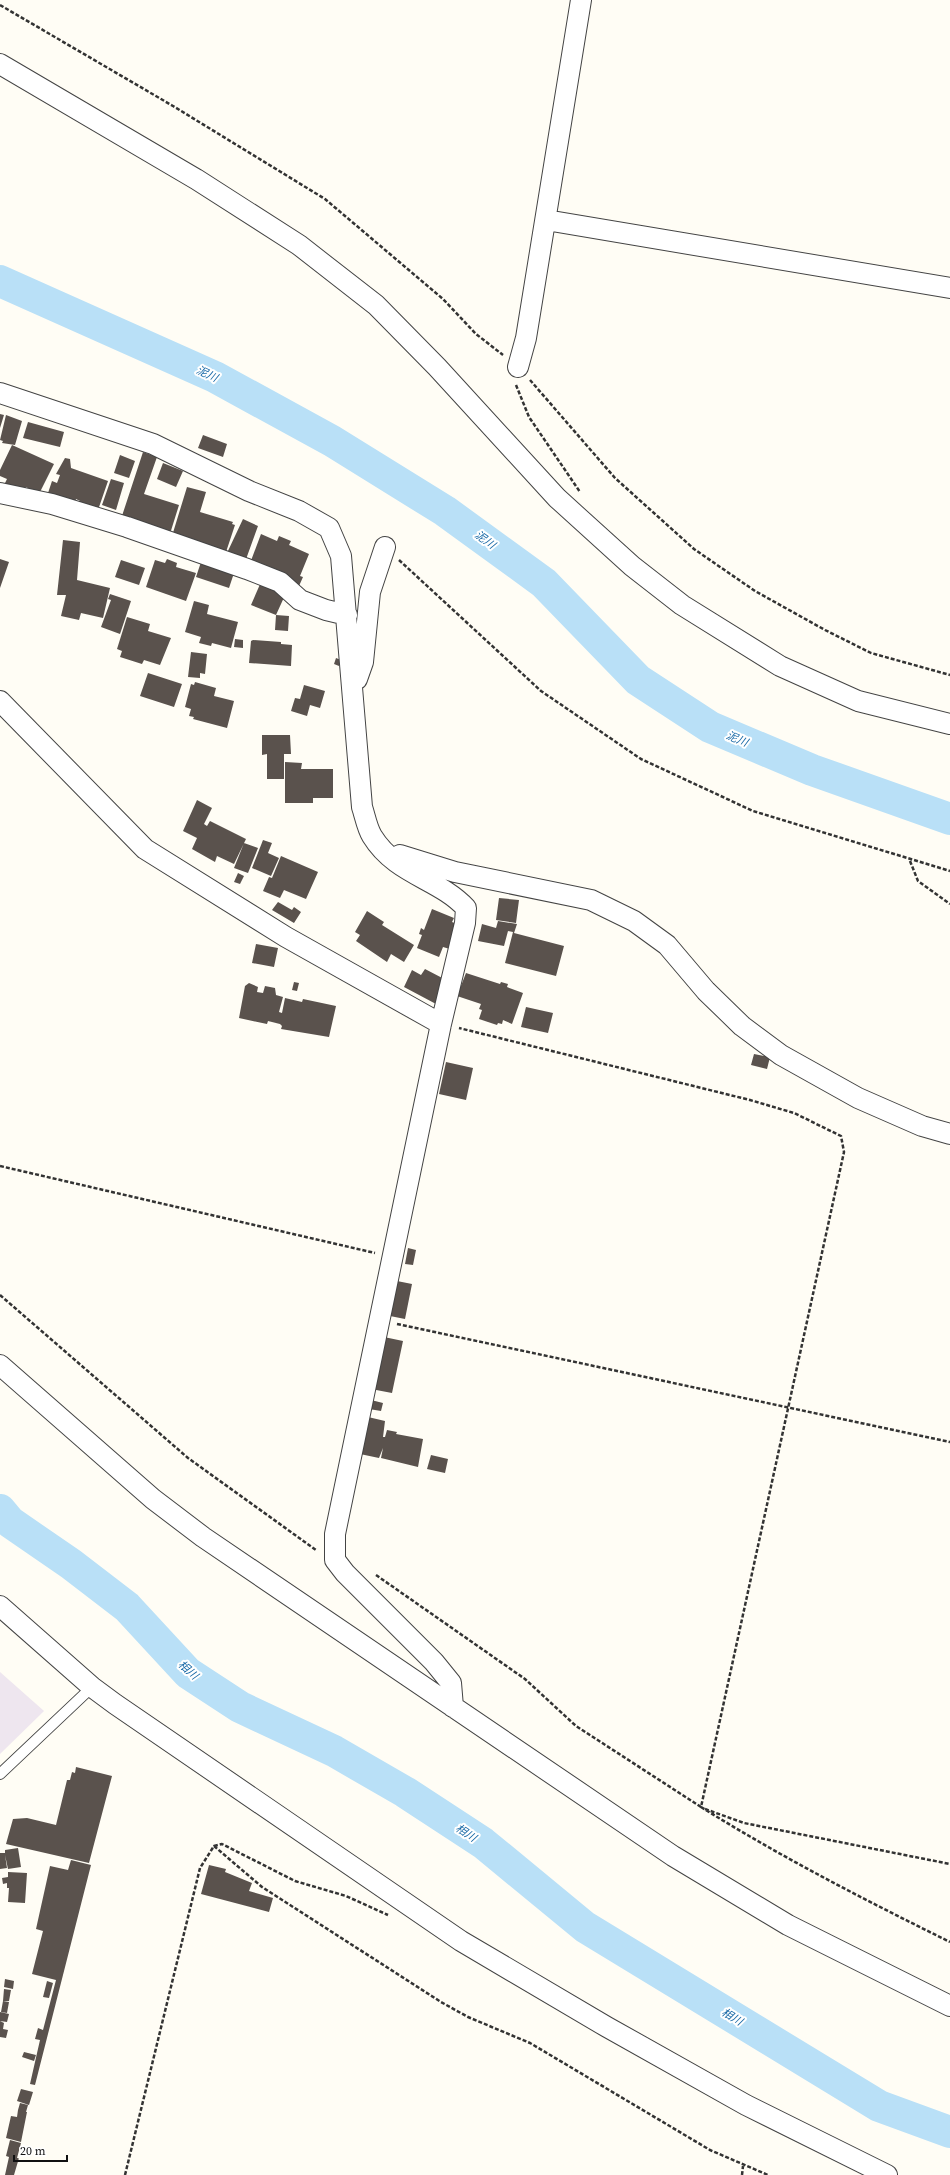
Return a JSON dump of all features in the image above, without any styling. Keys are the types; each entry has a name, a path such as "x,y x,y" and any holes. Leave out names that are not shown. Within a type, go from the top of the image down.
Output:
{"street":[{"path":"518,367 526,338 581,0"},
{"path":"0,64 209,187 299,245 376,304 437,367 557,498 632,566 682,605 780,666 858,701 950,724"},
{"path":"546,220 950,288"},
{"path":"0,393 153,444 248,491 300,511 329,528 341,556 362,807 371,835 390,859 455,897 466,908 465,923 441,1024 335,1534 335,1560 345,1573 434,1662 451,1683 453,1707"},
{"path":"0,493 52,504 119,525 247,569 280,582 300,600 326,610 347,615"},
{"path":"352,693 362,662 370,592 385,547"},
{"path":"0,701 145,849 286,937 441,1024"},
{"path":"390,859 400,855 455,872 591,900 612,910 634,921 667,945 706,991 742,1026 781,1055 858,1098 922,1126 950,1134"},
{"path":"0,1365 153,1499 203,1537 679,1860 788,1925 950,2006"},
{"path":"0,1606 92,1687 461,1941 607,2027 746,2106 887,2175"}],"lane":[{"path":"0,1774 92,1687"}],"path":[{"path":"0,5 173,106 326,199 443,300 476,334 518,367 615,478 694,549 755,591 864,650 950,675"},
{"path":"518,367 514,382 529,417 582,495"},
{"path":"385,547 541,691 641,758 753,811 950,871"},
{"path":"910,860 918,881 950,904"},
{"path":"441,1024 750,1100 794,1113 841,1136 844,1152 701,1807"},
{"path":"0,1166 392,1257"},
{"path":"0,1295 188,1458 315,1549 335,1560"},
{"path":"379,1320 950,1442"},
{"path":"373,1574 525,1679 576,1726 701,1807 733,1827 877,1906 950,1942"},
{"path":"701,1807 744,1823 950,1864"},
{"path":"125,2175 200,1868 214,1846 222,1844 227,1846 295,1881 346,1896 394,1918"},
{"path":"214,1846 262,1887 441,2002 468,2018 530,2043 710,2150 743,2166 768,2175"},
{"path":"742,2175 743,2166"}],"shaded area":[{"path":"0,1672 44,1711 0,1754"}],"building":[{"path":"0,414 4,415 0,428"},
{"path":"6,415 22,421 15,445 2,443 3,441 0,440"},
{"path":"28,422 64,432 60,447 23,438"},
{"path":"203,435 227,444 223,457 198,448"},
{"path":"12,445 54,464 39,494 26,487 23,493 2,489 7,479 0,476 0,470"},
{"path":"143,452 157,457 144,494 179,505 169,537 120,522"},
{"path":"120,455 135,461 129,478 114,473"},
{"path":"65,458 70,459 71,468 108,481 98,510 79,503 80,501 76,499 74,507 47,496 52,481 57,483 60,475 56,474"},
{"path":"163,463 183,471 176,487 157,479"},
{"path":"111,479 124,483 116,510 102,505"},
{"path":"187,487 206,492 200,512 233,522 232,524 235,525 225,555 172,536"},
{"path":"243,519 258,526 245,562 227,553"},
{"path":"261,534 277,541 279,536 291,541 289,545 309,554 300,576 303,577 299,586 249,566"},
{"path":"63,540 80,542 77,580 110,588 103,618 81,613 79,620 61,616 66,595 57,595"},
{"path":"0,559 9,562 0,588"},
{"path":"167,559 177,563 176,567 196,573 186,601 146,587 155,560 165,563"},
{"path":"121,560 145,568 139,585 115,577"},
{"path":"201,562 234,573 229,588 196,577"},
{"path":"261,582 286,593 276,615 251,605"},
{"path":"110,594 131,601 120,634 101,627 111,600 108,599"},
{"path":"194,601 209,605 207,614 238,622 231,648 212,643 211,646 199,643 201,637 185,632"},
{"path":"276,615 289,616 288,631 275,630"},
{"path":"127,617 150,624 148,631 171,638 160,665 144,660 142,664 120,657 122,651 117,649"},
{"path":"235,639 243,640 243,648 234,647"},
{"path":"251,641 281,642 281,644 292,645 291,666 249,663"},
{"path":"191,652 207,654 205,674 200,673 200,678 188,677"},
{"path":"336,658 341,660 339,666 334,664"},
{"path":"148,673 182,684 174,707 140,696"},
{"path":"195,682 216,688 214,696 234,701 227,728 193,719 194,717 189,716 191,709 185,707 191,684 194,685"},
{"path":"304,685 325,691 320,708 310,705 307,716 291,711 295,698 300,699"},
{"path":"262,735 290,735 291,754 284,754 284,779 267,779 267,754 262,755"},
{"path":"285,762 302,763 301,769 333,769 333,798 313,798 313,803 285,803"},
{"path":"197,800 212,808 204,824 207,826 210,821 246,839 234,864 217,856 215,862 192,849 197,838 183,831"},
{"path":"263,840 272,843 268,853 279,858 271,876 252,868"},
{"path":"244,843 258,848 248,873 234,868"},
{"path":"281,856 318,872 306,899 284,890 280,898 263,891 269,877 272,878"},
{"path":"238,873 244,876 240,884 234,882"},
{"path":"499,898 519,900 516,923 496,920"},
{"path":"278,902 292,910 294,907 301,912 294,923 272,910"},
{"path":"432,909 454,918 452,922 457,924 453,950 443,947 439,957 417,948 422,935 419,934 421,928 424,930"},
{"path":"367,911 384,922 382,925 414,945 404,962 391,954 387,962 356,941 360,935 355,932"},
{"path":"498,921 517,924 514,933 564,946 556,976 505,963 513,932 508,931 504,946 478,941 482,924 496,928"},
{"path":"256,944 278,948 274,967 252,963"},
{"path":"425,969 448,981 436,1004 404,987 412,970 421,975"},
{"path":"466,973 500,984 501,982 508,984 507,987 523,993 512,1024 503,1020 502,1024 498,1023 497,1025 479,1019 482,1010 479,1009 481,1004 457,996"},
{"path":"294,982 299,983 297,991 292,990"},
{"path":"249,983 258,987 257,992 263,993 265,986 275,988 276,995 283,997 279,1012 282,1013 285,998 302,1002 303,999 336,1006 329,1037 281,1029 282,1026 280,1024 268,1021 267,1024 239,1018 245,986"},
{"path":"526,1007 553,1013 548,1033 521,1027"},
{"path":"754,1054 770,1057 767,1069 751,1065"},
{"path":"446,1062 473,1068 466,1100 439,1094"},
{"path":"408,1248 416,1250 413,1265 405,1264"},
{"path":"397,1281 412,1284 405,1319 390,1316"},
{"path":"384,1337 403,1341 392,1393 371,1389"},
{"path":"371,1400 383,1403 381,1411 369,1409"},
{"path":"368,1417 385,1421 383,1437 385,1437 387,1430 397,1432 396,1434 423,1439 418,1467 381,1458 383,1448 379,1458 360,1454"},
{"path":"431,1455 448,1459 445,1473 427,1469"},
{"path":"76,1767 112,1776 89,1863 6,1844 13,1819 27,1818 56,1825 67,1780 70,1780 72,1772 75,1773"},
{"path":"18,1848 21,1867 8,1869 5,1855 7,1868 0,1869 0,1853 5,1853 5,1850"},
{"path":"71,1860 91,1865 35,2085 30,2084 40,2040 35,2039 38,2028 43,2030 56,1980 32,1974 43,1931 36,1929 50,1866 68,1870"},
{"path":"209,1865 226,1869 225,1872 252,1883 249,1891 273,1898 269,1912 201,1894"},
{"path":"8,1872 27,1873 25,1903 8,1902 9,1888 7,1888 7,1883 3,1884 2,1878 8,1877"},
{"path":"5,1979 14,1981 13,1989 4,1987"},
{"path":"47,1981 53,1983 49,1998 43,1997"},
{"path":"4,1989 11,1990 9,2001 3,2001"},
{"path":"3,2001 9,2002 7,2013 1,2012"},
{"path":"0,2012 9,2014 7,2022 0,2021"},
{"path":"0,2021 4,2023 3,2029 8,2030 6,2038 0,2037"},
{"path":"24,2052 36,2055 34,2061 22,2057"},
{"path":"21,2089 33,2092 29,2105 17,2101"},
{"path":"20,2103 28,2105 26,2112 18,2110"},
{"path":"18,2110 27,2112 21,2142 6,2138 11,2116 17,2117"},
{"path":"10,2140 21,2143 17,2158 19,2158 14,2175 5,2175 9,2157 6,2156"}],"waterway":[{"name":"泥川","path":"0,281 215,377 332,441 445,511 544,583 638,680 710,727 812,770 950,819"},
{"name":"相川","path":"0,1510 10,1522 71,1564 127,1607 188,1673 240,1707 334,1751 405,1792 483,1843 585,1927 879,2106 950,2132"}]}
